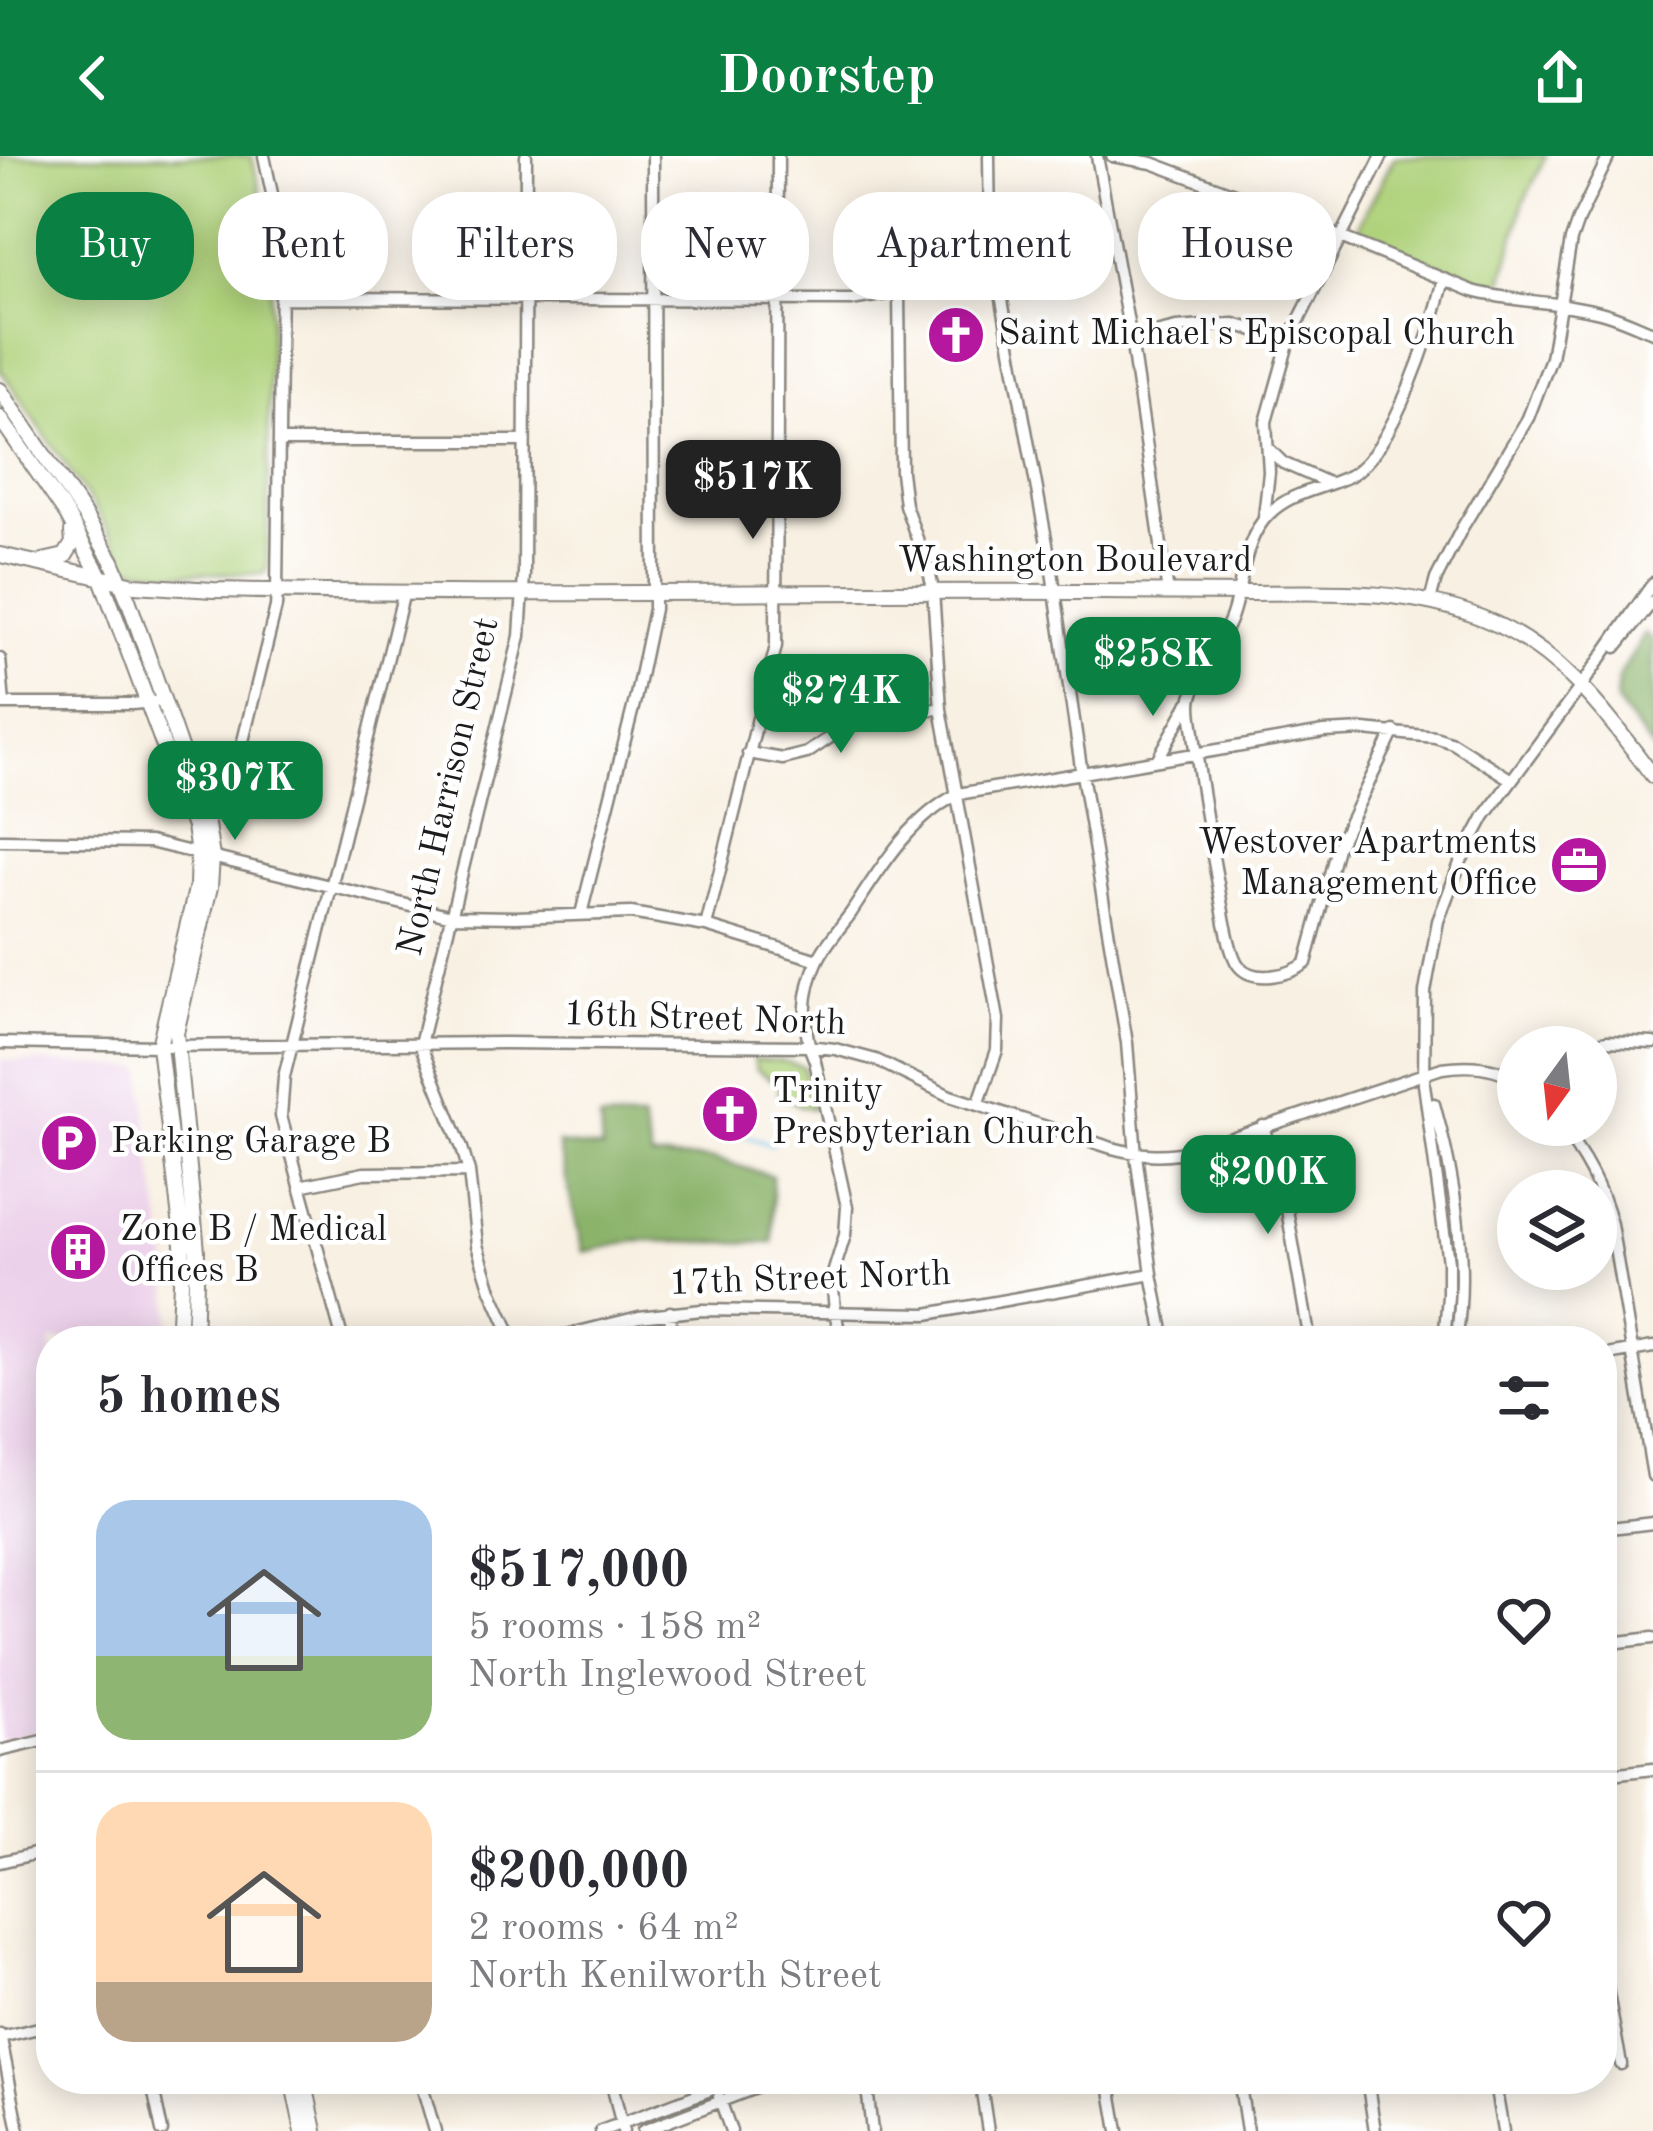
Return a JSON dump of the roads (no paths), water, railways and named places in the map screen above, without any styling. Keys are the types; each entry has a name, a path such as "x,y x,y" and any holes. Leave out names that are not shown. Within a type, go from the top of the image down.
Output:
{"main road":[{"path":"0,389 83,513 122,583 196,813 205,855 211,887 178,1021 177,1046 197,1251 194,1326"},
{"path":"0,418 67,515 157,702"},
{"path":"25,560 59,559 67,554 73,536 67,515"},
{"name":"Washington Boulevard","path":"0,555 122,583 168,588 1375,594 1430,601 1514,633 1566,669 1653,776"},
{"path":"179,1326 183,1244 159,1046 205,855"},
{"path":"295,2094 303,2131"},
{"path":"307,2094 315,2131"}],"street":[{"path":"264,156 272,192"},
{"name":"North Harrison Street","path":"526,156 526,192"},
{"path":"653,156 654,192"},
{"path":"778,156 778,192"},
{"path":"989,156 989,192"},
{"path":"1097,156 1131,339 1168,592"},
{"path":"1112,156 1152,163 1502,299 1607,314 1652,330"},
{"path":"1156,760 1232,615 1247,554 1264,518 1269,472 1266,422 1289,340 1382,156"},
{"path":"1430,601 1462,528 1528,418 1550,358 1571,240 1609,156"},
{"path":"1264,518 1280,504 1352,474 1368,461 1403,403 1444,280"},
{"path":"196,813 221,805 230,794 276,607 281,300"},
{"name":"North Harrison Street","path":"420,1044 520,636 526,300"},
{"path":"581,914 653,621 655,300"},
{"path":"706,926 776,646 778,300"},
{"path":"899,300 904,506 933,591 941,709 998,1018 997,1049 977,1105"},
{"path":"1002,300 1055,591 1127,1043 1136,1154 1162,1326"},
{"path":"1131,339 1177,328 1234,324 1289,340"},
{"path":"279,441 524,441"},
{"path":"1268,448 1283,463 1328,483"},
{"path":"1445,1326 1448,1262 1424,1084 1425,992 1438,921 1471,838 1653,583"},
{"path":"339,1326 281,1116 284,1077 404,592"},
{"path":"1582,685 1653,601"},
{"path":"0,659 2,704 157,702"},
{"path":"1190,700 1227,930 1237,965 1261,975 1294,972 1306,963 1337,848 1394,731"},
{"path":"748,753 783,759 807,752 857,718 879,711 941,709"},
{"path":"838,1326 832,1277 845,1235 847,1207 808,1046 805,1012 818,960 907,833 943,801 958,794 1328,731 1432,736 1453,743 1510,779"},
{"path":"0,840 150,842 452,916 631,913 706,926 818,960"},
{"path":"1617,1041 1653,1043"},
{"name":"16th Street North","path":"0,1043 808,1046 856,1053 950,1096 1136,1154 1181,1153 1426,1072 1468,1065 1497,1071"},
{"path":"420,1044 469,1172 477,1245 507,1326"},
{"path":"1426,1072 1446,1147 1458,1238 1457,1326"},
{"path":"1263,1126 1286,1204 1307,1326"},
{"path":"1575,1146 1602,1193 1610,1224 1653,1476"},
{"path":"300,1186 364,1173 469,1172"},
{"name":"17th Street North","path":"603,1326 702,1310 927,1314 1152,1274"},
{"path":"670,1312 671,1326"},
{"path":"1617,1353 1653,1347"},
{"path":"1617,1527 1653,1523"},
{"path":"1617,1643 1653,1639"},
{"path":"0,1750 36,1742"},
{"path":"1617,1773 1653,1768"},
{"path":"0,1862 36,1854"},
{"path":"19,2131 0,2036 36,2028"},
{"path":"1617,2043 1621,2064"},
{"path":"154,2094 162,2131"},
{"path":"424,2094 435,2131"},
{"path":"614,2094 622,2127"},
{"path":"602,2131 702,2094"},
{"path":"718,2094 731,2131"},
{"path":"643,2131 741,2094"},
{"path":"868,2094 872,2131"},
{"path":"982,2094 988,2131"},
{"path":"1112,2094 1118,2131"},
{"path":"1241,2094 1247,2131"},
{"path":"1369,2094 1375,2131"},
{"path":"1497,2094 1503,2131"}],"waterway":[{"path":"736,1132 771,1145 777,1130"}],"place":[{"name":"Saint Michael's Episcopal Church","path":"956,335"},
{"name":"Westover Apartments Management Office","path":"1579,865"},
{"name":"Trinity Presbyterian Church","path":"730,1114"},
{"name":"Parking Garage B","path":"69,1143"},
{"name":"Zone B / Medical Offices B","path":"78,1252"}]}
